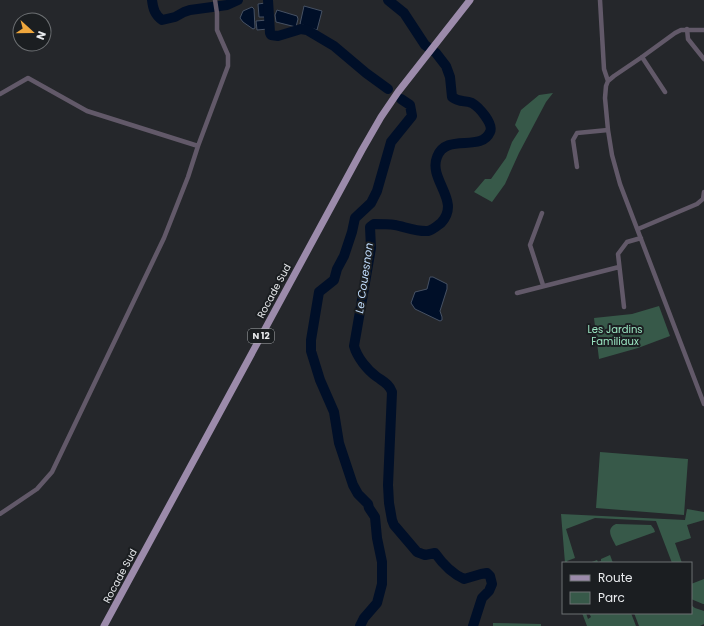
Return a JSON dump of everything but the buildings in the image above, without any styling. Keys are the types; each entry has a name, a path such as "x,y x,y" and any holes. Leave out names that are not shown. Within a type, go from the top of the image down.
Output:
{"main road":[{"name":"Rocade Sud","path":"104,626 362,150 390,105 470,0"}],"street":[{"path":"600,0 604,69 608,81"},
{"path":"0,514 36,489 52,472 164,238 188,177 228,66 228,55 217,30 215,1"},
{"path":"687,29 688,39 704,59"},
{"path":"704,30 687,29 675,33 614,76 608,81 605,91 608,130 612,155 620,184 704,404"},
{"path":"642,57 666,92"},
{"path":"0,94 28,78 87,111 198,146"},
{"path":"577,167 573,140 574,136 577,133 608,130"},
{"path":"638,229 697,204 703,199 704,192"},
{"path":"542,213 530,245 543,285"},
{"path":"624,307 618,254 627,242 641,238"},
{"path":"517,292 619,267"}],"green space":[{"path":"553,93 546,102 519,153 505,184 492,202 474,192 485,179 491,179 506,158 512,142 519,131 515,125 521,110 539,95"},
{"name":"Les Jardins Familiaux","path":"659,306 670,336 638,348 599,359 594,318 632,314"},
{"path":"600,452 688,459 684,515 596,508"},
{"path":"687,509 704,512 704,520 687,525 691,538 675,543 682,562 672,562 656,521 595,518 566,529 575,558 565,562 561,514 685,520"},
{"path":"616,524 651,525 655,532 616,546 611,537 610,531"},
{"path":"610,555 613,562 598,562 601,561 601,559"},
{"path":"704,579 704,604 692,599 692,584"},
{"path":"692,606 704,611 704,624 700,626 639,626 634,614 692,614"},
{"path":"582,614 586,614 588,619 591,617 590,614 631,614 636,626 587,626"},
{"path":"493,623 541,624 541,626 493,626"}],"water":[{"path":"265,3 266,17 259,17 258,4"},
{"path":"304,6 322,11 317,30 300,24"},
{"path":"252,7 254,9 255,28 253,29 240,18 243,11"},
{"path":"277,10 297,16 298,19 296,27 276,22 275,15"},
{"path":"267,20 268,29 257,30 256,21"},
{"path":"430,277 447,284 447,289 440,311 442,320 440,321 415,309 411,303 415,292 427,289"}],"waterway":[{"name":"Le Couesnon","path":"152,0 155,12 162,20 175,17 190,10 227,5 238,0"},
{"name":"Le Couesnon","path":"268,0 271,35 278,36 301,29 307,30 334,46 388,89"},
{"name":"Le Couesnon","path":"388,0 404,13 425,45 436,53 446,66 450,77 452,97 475,105 488,120 491,129 486,138 472,143 448,146 441,150 437,157 435,166 447,199 448,207 446,215 441,223 428,231 390,224 374,224 370,227 371,248 354,346 357,354 366,367 388,385 392,392 388,485 389,503 394,525 417,552 425,555 435,553 448,568 460,577 464,579 487,573 490,576 492,584 489,591 482,598 473,626"},
{"name":"Le Couesnon","path":"360,626 364,618 377,603 382,584 382,562 377,538 375,517 368,504 358,494 353,485 339,443 334,412 320,380 311,351 311,340 319,292 334,280 337,269 344,256 355,218 371,203 377,191 391,142 412,116 410,105 401,99"}]}
